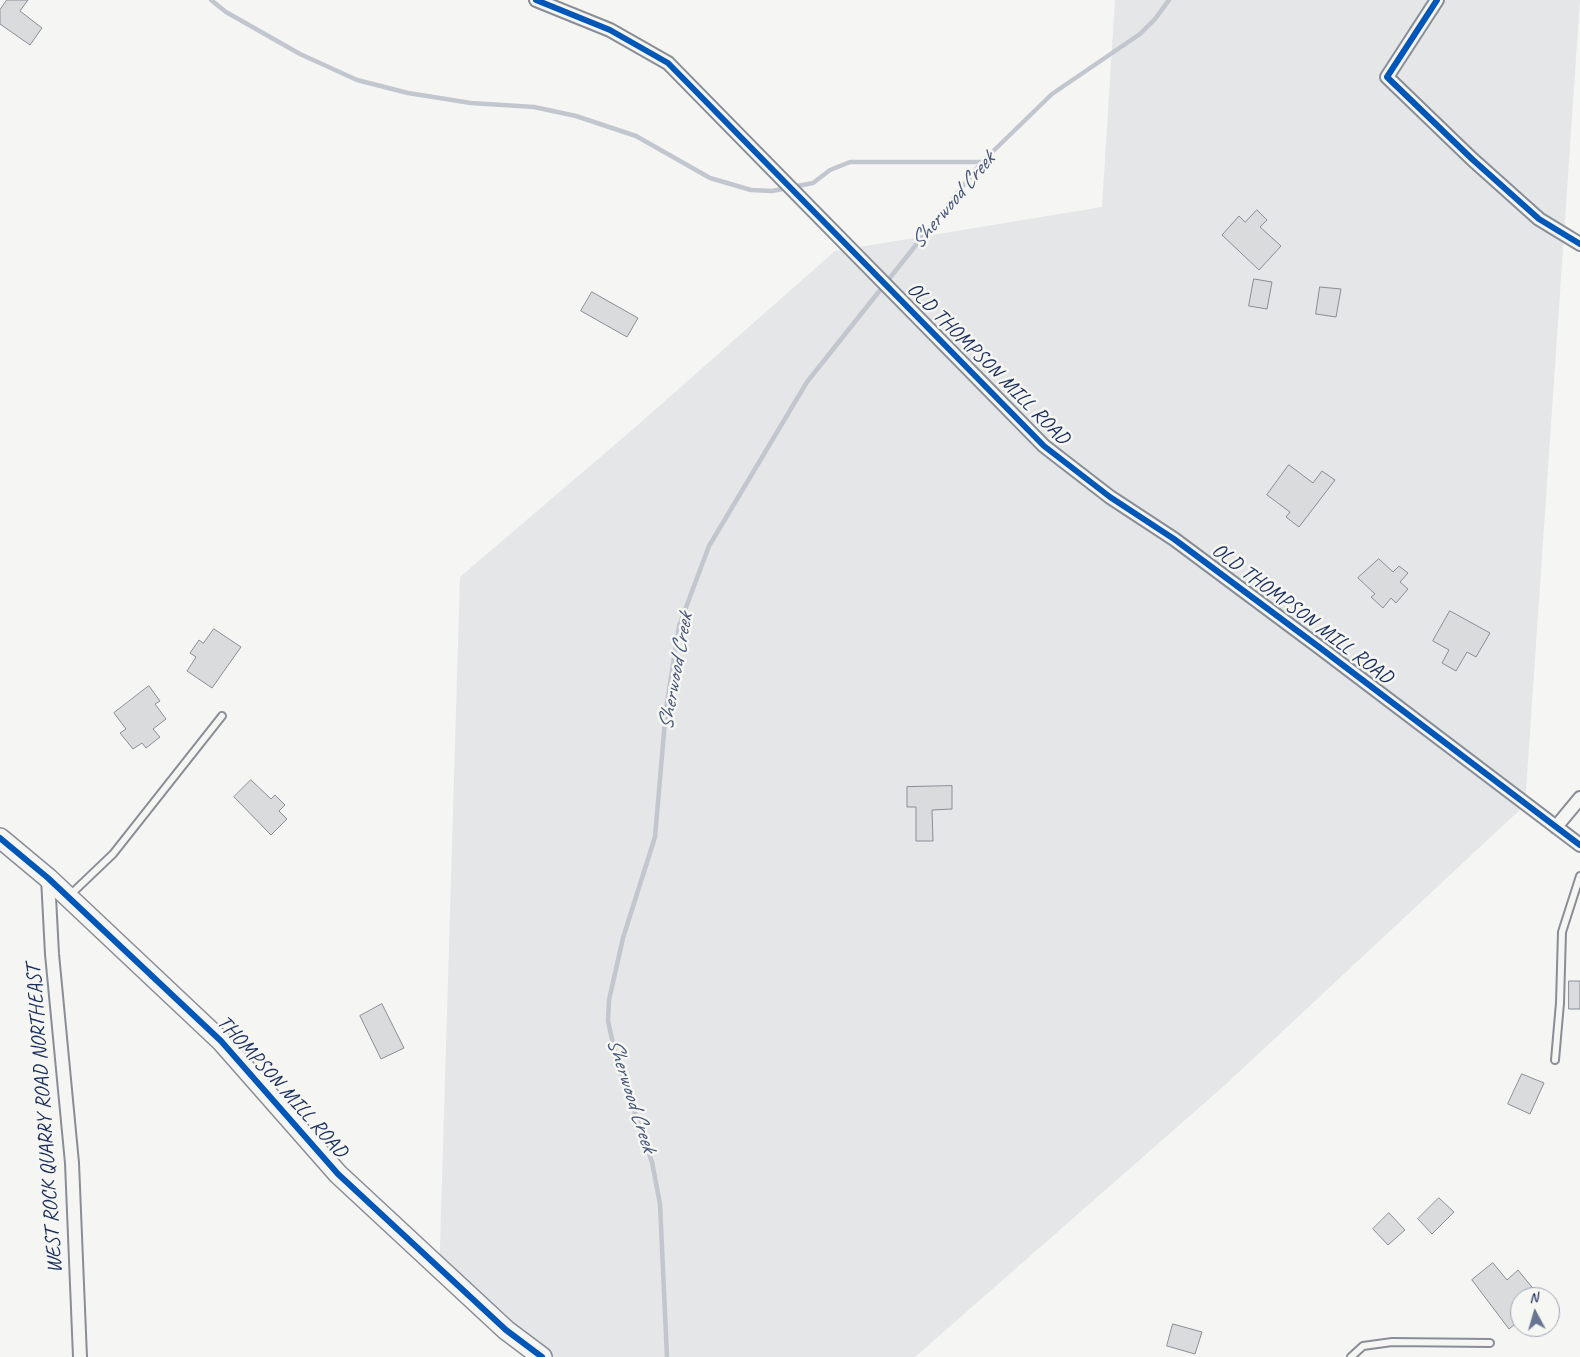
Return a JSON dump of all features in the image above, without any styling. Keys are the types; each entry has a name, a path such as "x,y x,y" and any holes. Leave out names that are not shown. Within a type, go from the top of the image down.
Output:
{"street":[{"name":"OLD THOMPSON MILL ROAD","path":"536,0 610,30 668,63 1044,446 1110,497 1174,539 1312,641 1580,845"},
{"path":"1437,0 1387,77 1472,159 1539,219 1580,244"},
{"path":"1556,827 1580,798"},
{"name":"THOMPSON MILL ROAD","path":"0,838 69,897 221,1041 338,1174 506,1330 542,1357"},
{"name":"WEST ROCK QUARRY ROAD NORTHEAST","path":"48,878 52,954 72,1162 80,1357"}],"lane":[{"path":"69,897 113,854 222,716"},
{"path":"1555,1060 1560,1003 1562,932 1580,876"},
{"path":"1351,1357 1363,1346 1392,1342 1490,1343"}],"shaded area":[{"path":"1115,0 1580,0 1525,805 1225,1085 915,1357 533,1357 439,1281 460,577 632,430 835,251 1102,207"}],"building":[{"path":"7,0 28,0 20,11 42,28 30,45 0,24 0,10"},
{"path":"1257,210 1267,220 1260,227 1281,246 1259,270 1222,235 1239,216 1245,222"},
{"path":"1254,279 1272,282 1267,309 1249,306"},
{"path":"1320,287 1341,289 1336,317 1316,314"},
{"path":"592,292 638,318 627,337 581,311"},
{"path":"1289,465 1313,483 1322,471 1335,480 1299,527 1286,517 1290,512 1267,495"},
{"path":"1379,559 1393,572 1399,566 1408,573 1400,582 1408,589 1396,603 1391,598 1383,608 1371,597 1375,594 1358,578"},
{"path":"1450,611 1490,633 1476,657 1467,652 1456,671 1442,663 1449,650 1433,641"},
{"path":"214,629 241,647 212,688 187,671 196,657 190,653 199,640 203,643"},
{"path":"149,686 160,701 155,704 166,719 153,729 160,737 146,748 142,743 133,749 120,733 126,729 114,713"},
{"path":"251,780 271,799 275,795 285,805 279,811 287,819 271,835 234,797"},
{"path":"952,786 952,809 932,810 933,841 916,841 916,807 907,807 907,787"},
{"path":"1569,981 1580,981 1580,1009 1569,1009"},
{"path":"382,1004 404,1048 381,1059 360,1016"},
{"path":"1522,1074 1544,1083 1530,1114 1508,1104"},
{"path":"1439,1198 1454,1212 1432,1234 1418,1219"},
{"path":"1389,1213 1405,1230 1388,1245 1373,1229"},
{"path":"1493,1263 1507,1280 1518,1270 1532,1287 1510,1287 1509,1329 1472,1280"},
{"path":"1173,1324 1202,1332 1195,1354 1167,1346"}],"waterway":[{"path":"211,0 226,12 300,54 357,80 408,93 471,103 534,107 576,116 636,136 710,178 751,190 772,191 813,183 830,170 850,162 982,162"},
{"name":"Sherwood Creek","path":"667,1357 660,1204 652,1162 617,1062 608,1021 609,1000 623,938 655,837 666,709 679,626 709,546 807,382 982,162 1052,94 1140,34 1155,19 1169,0"}],"cycle path":[{"path":"536,0 610,30 668,63 1044,446 1110,497 1174,539 1580,845"},
{"path":"1437,0 1387,77 1472,159 1539,219 1580,244"},
{"path":"0,838 48,878 221,1041 338,1174 506,1330 542,1357"}]}
